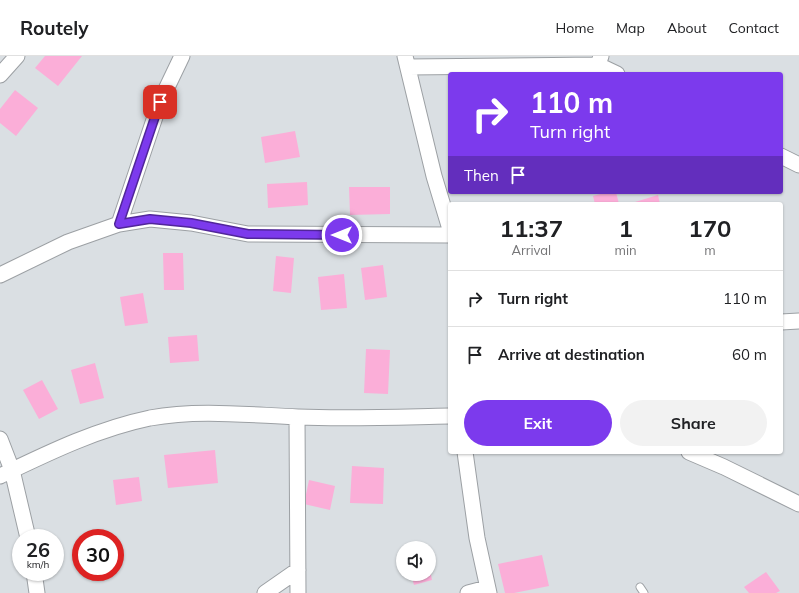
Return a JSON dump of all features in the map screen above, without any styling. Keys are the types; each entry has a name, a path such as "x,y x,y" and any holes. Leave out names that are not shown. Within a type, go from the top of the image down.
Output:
{"street":[{"path":"0,75 17,56"},
{"path":"119,224 160,102 182,56"},
{"path":"448,222 434,176 407,61 600,60 615,72"},
{"path":"783,157 799,165"},
{"path":"0,276 68,242 119,224 150,219 191,223 248,234 448,236"},
{"path":"783,322 799,321"},
{"path":"6,473 62,446 100,432 149,418 190,413 231,412 297,417 448,416"},
{"path":"297,417 298,593"},
{"path":"0,439 6,473 25,529"},
{"path":"465,454 477,538 488,591 468,593"},
{"path":"694,454 724,467 799,504"},
{"path":"264,593 298,570"},
{"path":"35,581 37,593"}],"building":[{"path":"45,56 82,56 58,86 35,68"},
{"path":"15,90 38,108 16,136 0,123 0,109"},
{"path":"295,131 300,157 265,163 261,137"},
{"path":"307,182 308,205 268,208 267,184"},
{"path":"349,187 390,187 390,214 350,215"},
{"path":"600,194 616,194 618,202 594,202 593,196"},
{"path":"658,195 660,202 635,202"},
{"path":"163,253 183,253 184,290 164,290"},
{"path":"276,256 294,258 291,293 273,291"},
{"path":"383,265 387,297 365,300 361,268"},
{"path":"344,274 347,308 321,310 318,277"},
{"path":"143,293 148,323 125,326 120,297"},
{"path":"197,335 199,361 170,363 168,337"},
{"path":"366,349 390,350 388,394 364,393"},
{"path":"95,363 104,398 80,404 71,370"},
{"path":"42,380 58,409 39,419 23,390"},
{"path":"215,450 218,483 168,488 164,455"},
{"path":"352,466 384,468 383,504 350,503"},
{"path":"139,477 142,501 116,505 113,480"},
{"path":"309,480 335,486 330,510 304,504"},
{"path":"542,555 549,586 514,593 505,593 498,564"},
{"path":"766,572 780,591 776,593 749,593 744,587"},
{"path":"413,581 428,581 414,585"}],"route":[{"path":"160,102 119,224 150,219 191,223 248,234 342,235"}]}
